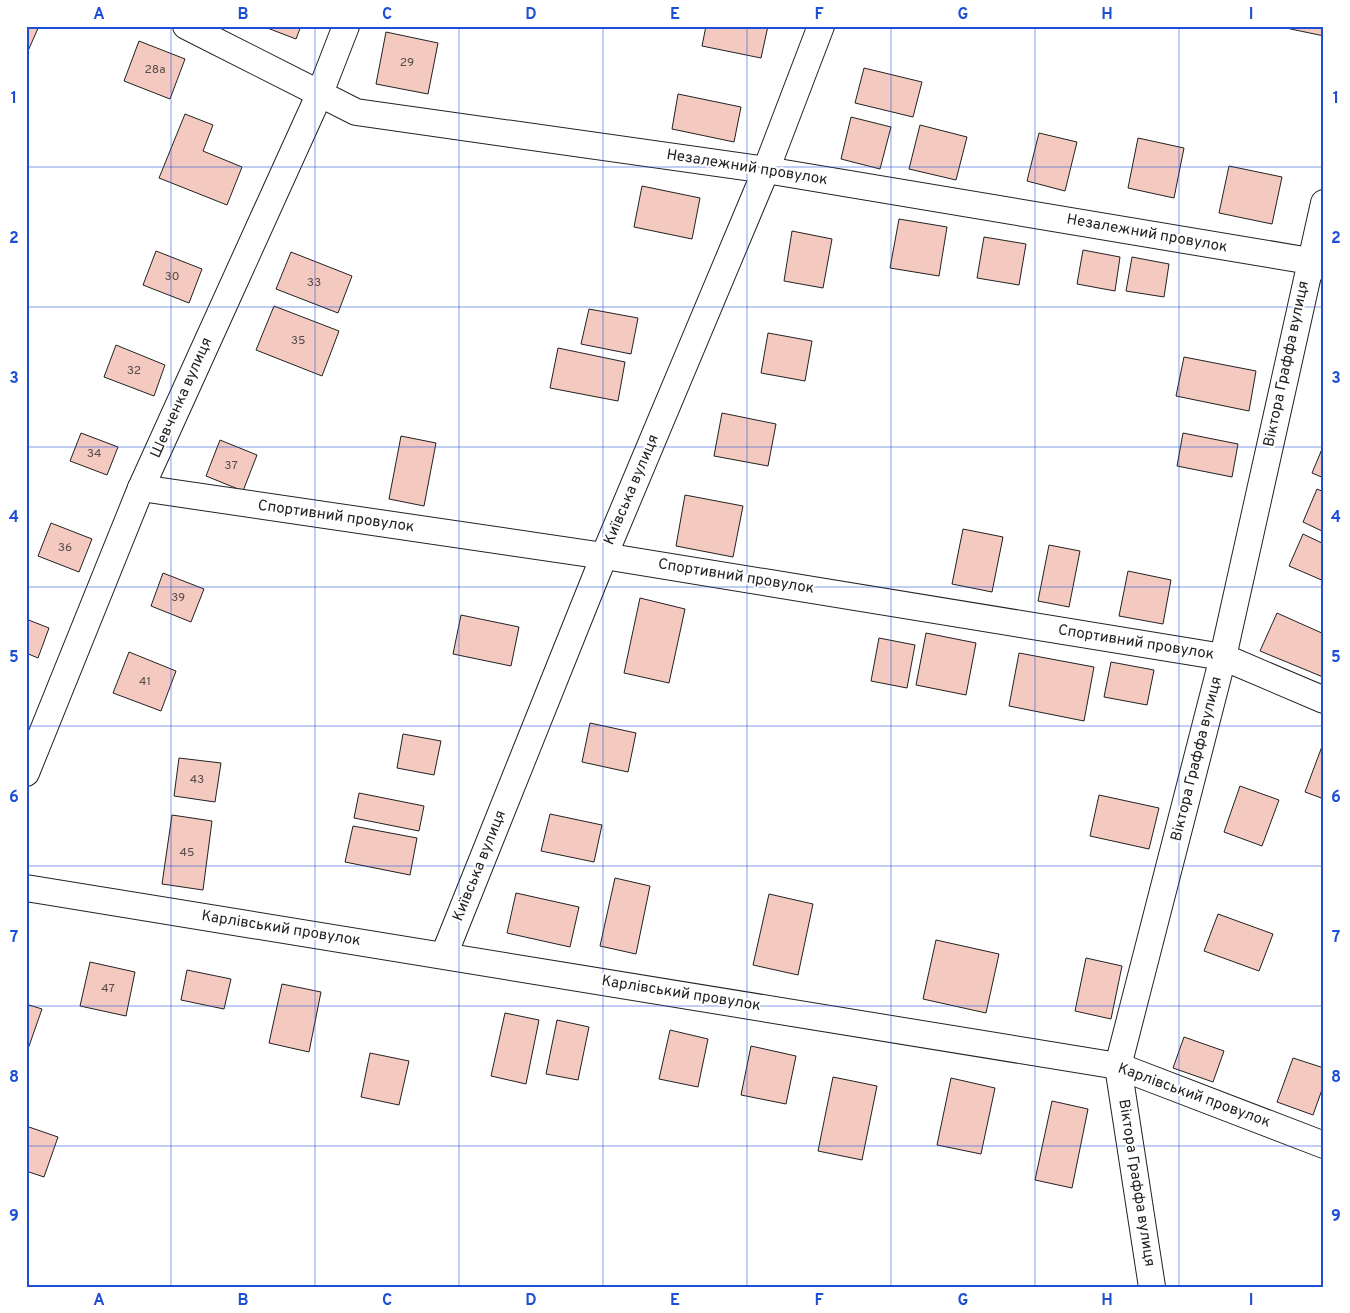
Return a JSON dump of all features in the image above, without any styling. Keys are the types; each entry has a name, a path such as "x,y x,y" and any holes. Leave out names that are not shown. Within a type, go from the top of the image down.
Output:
{"street":[{"name":"Незалежний провулок","path":"186,26 356,112 766,170 1317,264"},
{"name":"Шевченка вулиця","path":"26,773 141,488 320,93 346,26"},
{"name":"Київська вулиця","path":"444,955 604,556 766,170 821,26"},
{"name":"Віктора Граффа вулиця","path":"1152,1287 1118,1066 1223,657 1317,264 1324,203"},
{"name":"Спортивний провулок","path":"141,488 604,556 1223,657 1324,700"},
{"name":"Карлівський провулок","path":"26,888 1118,1066 1324,1145"}],"building":[{"path":"26,26 39,26 28,51 26,50"},
{"path":"262,26 301,26 296,39"},
{"path":"706,26 768,26 761,58 702,46"},
{"path":"1286,26 1324,26 1324,36 1286,28"},
{"path":"386,32 438,43 428,94 376,84"},
{"path":"139,41 185,59 170,99 124,81"},
{"path":"864,68 922,82 913,117 855,103"},
{"path":"678,94 741,107 734,142 672,129"},
{"path":"185,114 213,125 203,151 242,167 227,205 159,178"},
{"path":"851,117 891,127 880,169 841,159"},
{"path":"920,125 967,137 956,180 909,169"},
{"path":"1039,133 1077,142 1065,191 1027,181"},
{"path":"1138,138 1184,148 1174,198 1128,188"},
{"path":"1229,166 1282,177 1272,224 1219,213"},
{"path":"642,186 700,198 692,239 634,227"},
{"path":"899,219 947,227 939,276 890,268"},
{"path":"792,231 832,239 823,288 784,281"},
{"path":"984,237 1026,244 1019,285 977,278"},
{"path":"1083,250 1120,257 1115,291 1077,284"},
{"path":"156,251 202,269 189,303 143,285"},
{"path":"291,252 352,276 338,313 276,289"},
{"path":"1132,257 1169,264 1164,297 1126,291"},
{"path":"274,306 339,331 322,376 256,350"},
{"path":"589,309 638,318 631,354 581,344"},
{"path":"768,333 812,341 805,381 761,373"},
{"path":"116,345 165,365 154,396 104,377"},
{"path":"558,348 625,362 618,401 550,388"},
{"path":"1184,357 1256,371 1249,411 1176,396"},
{"path":"722,413 776,424 768,466 714,456"},
{"path":"81,433 118,447 107,475 70,461"},
{"path":"1183,433 1238,444 1232,477 1177,466"},
{"path":"401,436 436,443 424,506 389,499"},
{"path":"220,440 257,455 243,491 206,476"},
{"path":"1322,449 1324,449 1324,478 1312,473"},
{"path":"1317,489 1324,492 1324,532 1303,522"},
{"path":"685,495 743,506 733,557 676,546"},
{"path":"51,523 92,539 79,572 38,556"},
{"path":"963,529 1003,537 992,592 952,584"},
{"path":"1303,534 1324,544 1324,581 1289,566"},
{"path":"1049,545 1080,551 1069,607 1038,601"},
{"path":"1128,571 1171,580 1163,624 1119,616"},
{"path":"163,573 204,589 191,622 151,606"},
{"path":"640,598 685,609 669,683 624,673"},
{"path":"1277,613 1324,634 1323,677 1260,651"},
{"path":"461,615 519,627 511,666 453,654"},
{"path":"26,619 49,628 38,658 26,653"},
{"path":"926,633 976,643 966,695 916,685"},
{"path":"879,638 915,645 907,688 871,681"},
{"path":"129,652 176,671 161,711 113,693"},
{"path":"1019,653 1094,667 1084,721 1009,706"},
{"path":"1111,662 1154,670 1147,705 1104,697"},
{"path":"590,723 636,733 628,772 582,762"},
{"path":"403,734 441,741 434,775 397,768"},
{"path":"1324,741 1324,799 1305,792"},
{"path":"179,758 221,763 215,802 174,796"},
{"path":"1240,786 1279,800 1262,846 1224,832"},
{"path":"359,793 424,806 419,831 354,818"},
{"path":"1099,795 1159,808 1149,849 1090,836"},
{"path":"550,814 602,825 594,862 541,851"},
{"path":"172,815 212,821 203,890 162,884"},
{"path":"353,826 417,838 410,875 345,862"},
{"path":"615,878 650,886 636,954 600,946"},
{"path":"516,893 579,907 570,947 507,933"},
{"path":"769,894 813,904 798,975 753,965"},
{"path":"1218,914 1273,934 1259,971 1204,951"},
{"path":"936,940 999,954 986,1013 923,999"},
{"path":"1086,958 1122,966 1111,1019 1075,1011"},
{"path":"90,962 135,972 126,1016 80,1006"},
{"path":"187,970 231,979 224,1009 181,1000"},
{"path":"282,984 321,992 309,1052 269,1043"},
{"path":"26,1004 42,1009 28,1049 26,1048"},
{"path":"505,1013 539,1020 526,1084 491,1076"},
{"path":"557,1020 589,1027 578,1080 546,1074"},
{"path":"670,1030 708,1039 698,1087 659,1079"},
{"path":"1184,1037 1224,1051 1213,1082 1173,1068"},
{"path":"751,1046 796,1056 786,1104 741,1095"},
{"path":"370,1053 409,1061 399,1105 361,1097"},
{"path":"1293,1058 1324,1068 1324,1084 1313,1115 1277,1102"},
{"path":"833,1077 877,1086 862,1160 818,1151"},
{"path":"951,1078 995,1088 981,1154 937,1145"},
{"path":"1052,1101 1088,1109 1072,1188 1035,1180"},
{"path":"26,1126 58,1137 44,1177 26,1171"}]}
